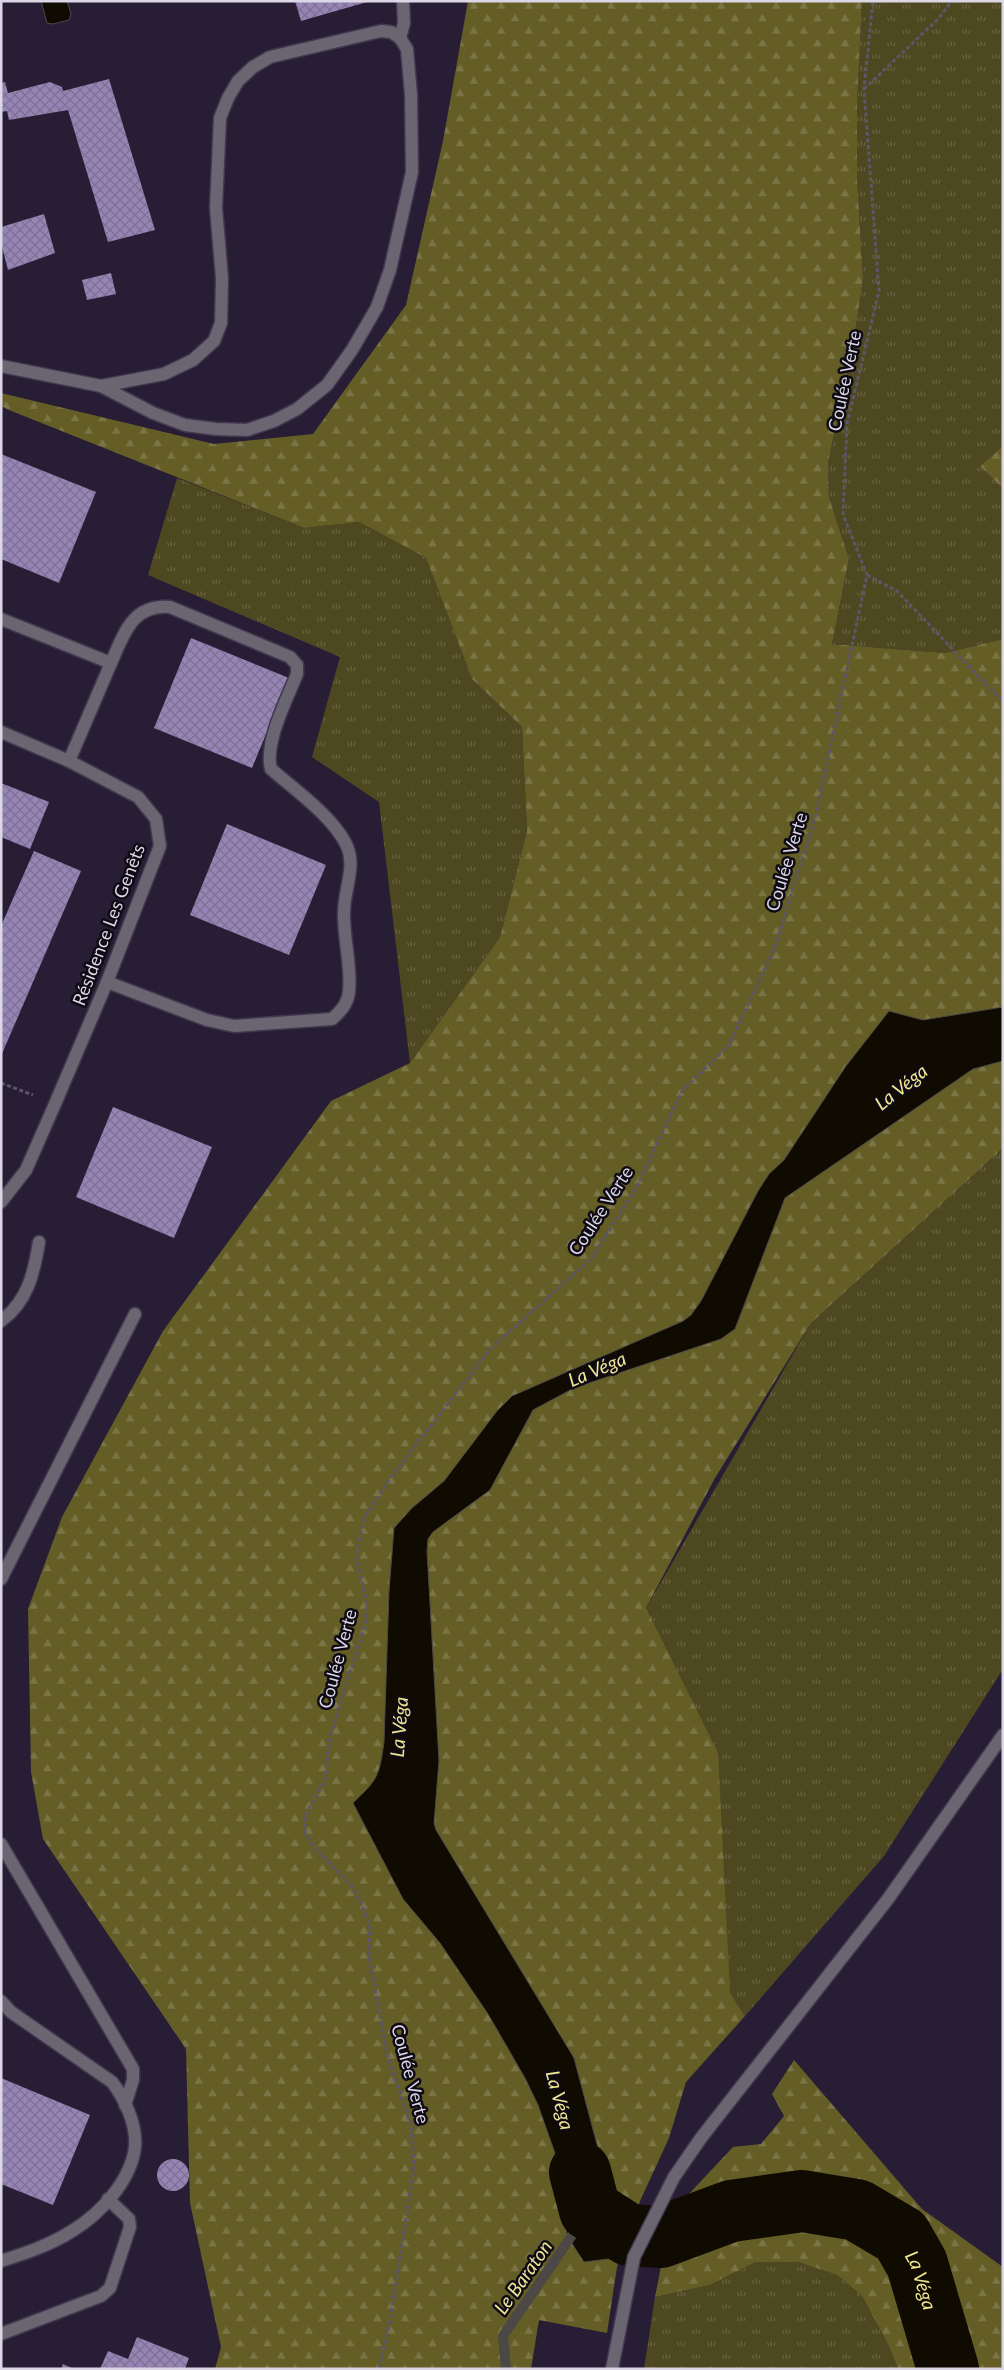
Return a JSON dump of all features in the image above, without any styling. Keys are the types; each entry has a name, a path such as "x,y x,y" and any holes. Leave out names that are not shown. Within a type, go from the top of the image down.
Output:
{"street":[{"path":"400,38 404,23 403,1"},
{"path":"1,366 101,386 153,413 186,425 247,430 274,421 297,408 327,385 352,350 376,307 390,270 402,220 412,172 411,96 407,49 400,38 391,32 381,31 270,57 252,67 238,81 228,98 220,118 216,208 222,278 221,324 214,341 193,360 164,374 101,386"},
{"path":"69,761 111,663 133,619 141,612 156,606 170,607 290,657 297,665 297,674 268,758 271,769 334,826 346,845 350,860 350,877 344,911 350,992 343,1010 332,1019 234,1026 207,1020 108,982"},
{"path":"1,619 111,663"},
{"name":"Résidence Les Genêts","path":"1,732 69,761 138,797 156,819 160,846 108,982 26,1170 1,1202"},
{"path":"1,1321 11,1314 25,1296 34,1271 39,1242"},
{"path":"1,1579 135,1314"},
{"path":"612,2369 634,2257 674,2177 701,2138 888,1899 1003,1734"},
{"path":"1,1844 133,2069 134,2080 126,2105"},
{"path":"1,2001 11,2012 112,2082 126,2105 130,2116 135,2146 121,2184 95,2214 72,2231 45,2246 1,2261"},
{"path":"1,2334 101,2296 110,2288 130,2227 129,2219 108,2198"}],"path":[{"name":"Coulée Verte","path":"379,2369 390,2320 414,2167 412,2126 387,2054 369,1956 370,1926 362,1905 351,1885 314,1847 305,1834 305,1816 325,1779 330,1737 365,1624 367,1604 356,1556 364,1519 389,1480 490,1349 591,1259 635,1190 682,1091 729,1045 775,947 816,815 867,575 843,514 847,424 878,291 864,89 873,1"},
{"path":"864,89 936,20 952,1"},
{"path":"867,575 897,591 1003,702"},
{"path":"1,1083 55,1104"}],"green space":[{"path":"468,1 862,1 857,105 857,176 863,279 853,347 828,463 829,497 849,559 832,644 945,653 1003,639 1003,1148 811,1323 715,1478 646,1608 718,1753 730,1993 745,2016 686,2082 669,2138 635,2212 617,2267 607,2333 539,2320 531,2369 215,2369 221,2347 190,2203 186,2049 43,1839 31,1772 28,1609 62,1517 163,1331 331,1101 410,1063 500,937 527,831 522,727 472,679 426,558 359,522 304,528 9,410 1,406 1,393 214,444 313,434 406,305 443,141"},
{"path":"862,1 1003,1 1003,446 980,466 1003,489 1003,639 945,653 832,644 849,559 829,497 828,463 853,347 863,279 857,176 857,105"},
{"path":"1003,446 1003,489 980,466"},
{"path":"177,478 304,528 359,522 426,558 472,679 522,727 527,831 500,937 410,1063 379,802 312,757 340,657 148,575"},
{"path":"1003,1148 1003,1669 884,1856 745,2016 730,1993 646,1608 811,1323"},
{"path":"794,2060 922,2209 1003,2267 1003,2369 898,2369 888,2344 862,2296 837,2275 798,2262 756,2262 710,2285 655,2297 667,2236 688,2195 733,2147 761,2144 784,2116 772,2094"},
{"path":"756,2262 798,2262 837,2275 862,2296 888,2344 898,2369 644,2369 655,2297 710,2285"}],"water":[{"path":"41,1 67,1 71,14 69,20 53,24 47,23"},
{"path":"1003,1007 1003,1061 973,1069 785,1198 735,1329 721,1339 574,1388 533,1410 490,1490 433,1532 428,1539 427,1551 439,1761 434,1823 436,1830 574,2058 608,2186 615,2197 643,2210 616,2258 584,2262 569,2239 564,2224 563,2187 557,2159 538,2105 525,2078 488,2014 440,1943 403,1899 353,1803 376,1777 384,1742 389,1591 394,1528 412,1508 444,1481 497,1411 512,1396 683,1321 691,1315 701,1301 758,1191 769,1174 784,1160 846,1066 889,1011 923,1020"}],"building":[{"path":"295,1 367,1 367,2 301,21"},
{"path":"109,79 155,230 108,242 68,110 9,120 7,111 1,112 1,83 5,82 8,93 50,82 62,87 63,91"},
{"path":"44,214 55,253 8,270 1,243 1,227"},
{"path":"111,273 116,294 87,300 82,280"},
{"path":"1,454 96,492 59,583 1,559"},
{"path":"191,638 289,678 252,768 154,728"},
{"path":"1,783 49,802 30,849 1,837"},
{"path":"227,824 326,865 289,955 190,915"},
{"path":"34,851 81,871 1,1056 1,926"},
{"path":"113,1107 212,1147 174,1238 76,1197"},
{"path":"1,2078 90,2115 53,2205 1,2184"},
{"path":"173,2159 185,2163 189,2175 185,2187 173,2191 161,2187 157,2175 161,2163"},
{"path":"137,2337 189,2358 185,2369 100,2369 108,2351 128,2359"},
{"path":"63,2364 74,2369 61,2369"}],"waterway":[{"name":"La Véga","path":"580,2172 590,2210 629,2235 661,2237 731,2211 802,2201 857,2210 901,2236 917,2264 948,2369"},
{"name":"Le Baraton","path":"506,2369 503,2336 577,2228"}]}
